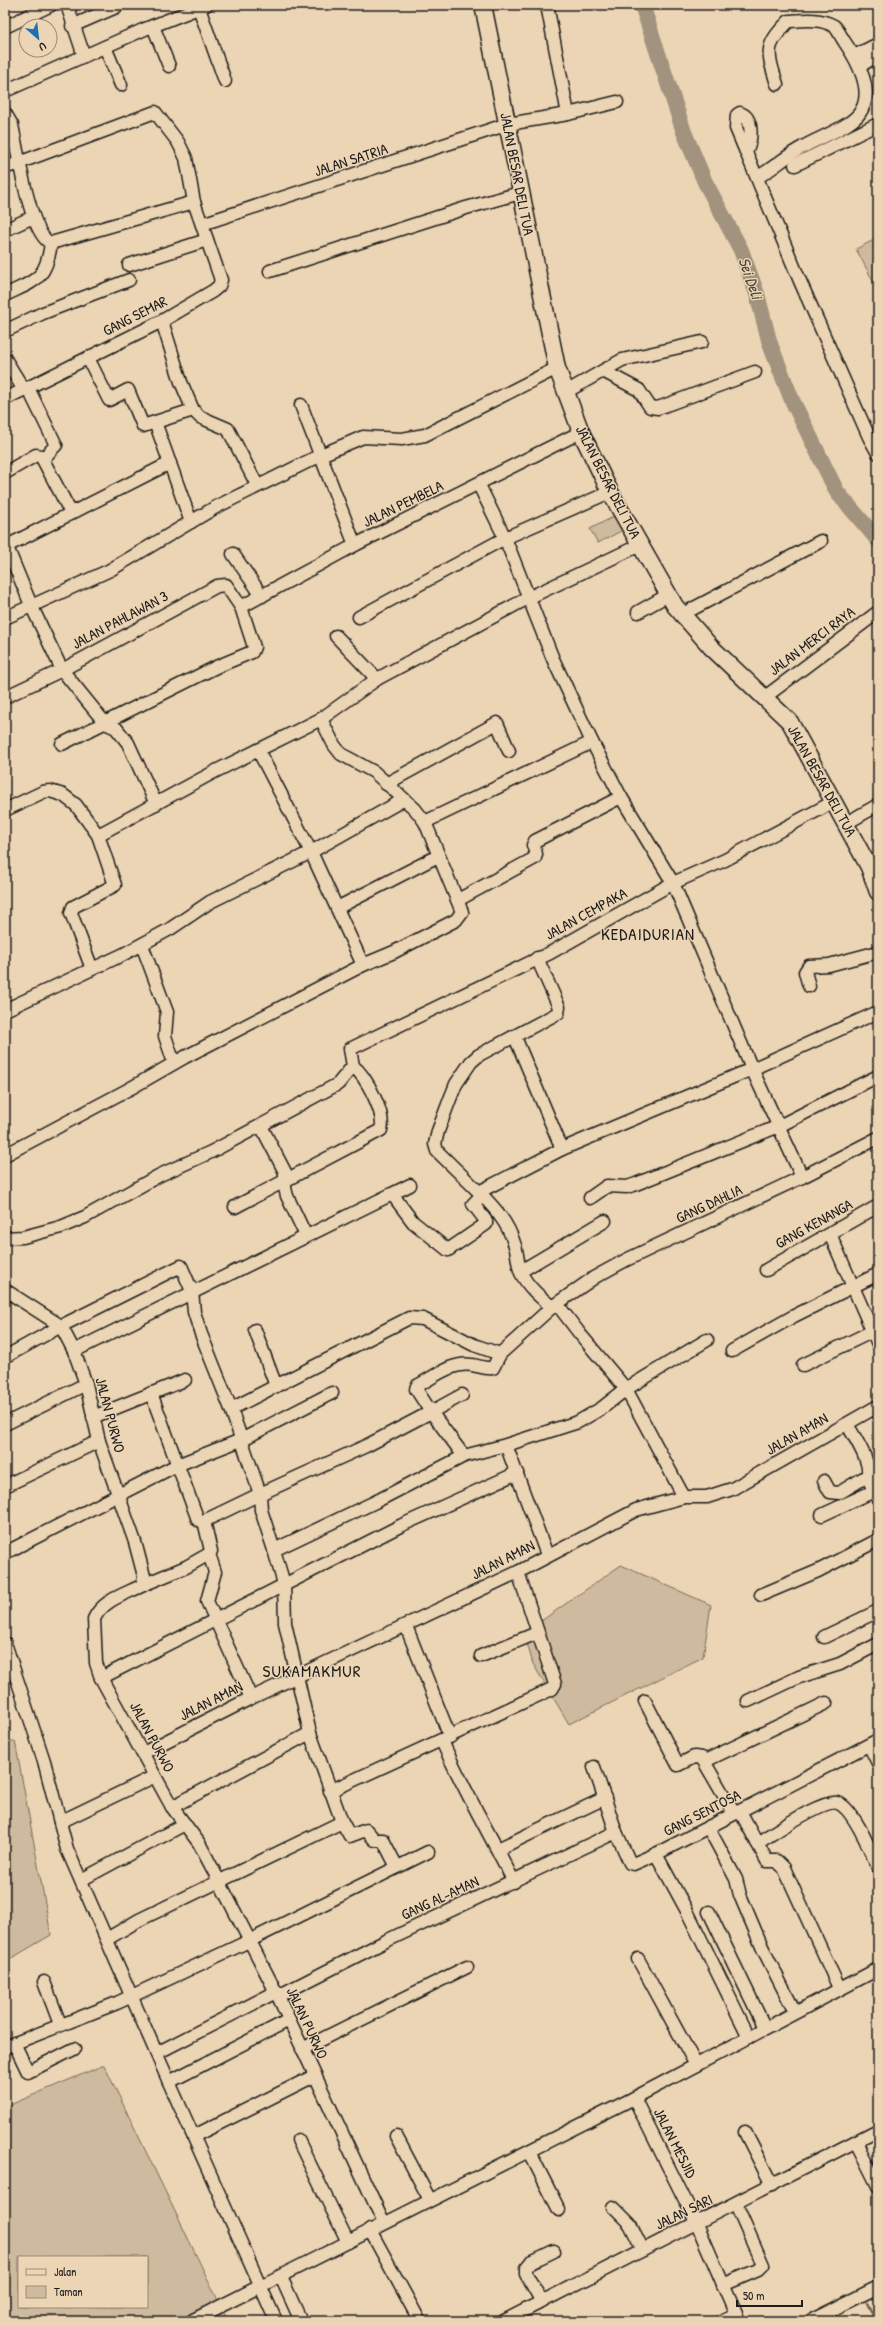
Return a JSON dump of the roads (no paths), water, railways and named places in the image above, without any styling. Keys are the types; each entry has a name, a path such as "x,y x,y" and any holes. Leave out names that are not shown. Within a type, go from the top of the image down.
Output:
{"main road":[{"name":"JALAN BESAR DELI TUA","path":"483,5 508,124 520,193 557,368 581,432 610,492 668,595 681,615 712,648 790,722 835,801 845,824 869,867 878,892"}],"street":[{"path":"5,27 51,5"},
{"path":"67,5 72,26 84,56"},
{"path":"547,5 568,114"},
{"path":"5,90 203,6 225,81"},
{"path":"72,26 116,7"},
{"path":"758,176 775,168 811,143 843,126 859,114 865,97 857,61 835,27 814,19 789,21 772,38 769,59 778,84"},
{"path":"153,26 169,66"},
{"path":"857,61 878,44"},
{"path":"105,47 121,85"},
{"path":"857,61 878,55"},
{"name":"JALAN SATRIA","path":"202,224 508,124 568,114 617,102"},
{"path":"5,112 12,125 33,217 43,237 51,243"},
{"name":"GANG SEMAR","path":"5,399 26,390 162,321 214,291 221,284 194,202 184,152 155,112 21,162"},
{"path":"794,165 874,126 859,114"},
{"path":"811,143 817,154"},
{"path":"746,151 758,176 803,288 869,437 878,453"},
{"path":"5,168 21,162"},
{"path":"270,271 466,208 520,193"},
{"path":"51,243 194,202"},
{"path":"5,230 33,217"},
{"path":"129,266 207,240"},
{"path":"5,295 35,280 42,274 47,268 51,243"},
{"path":"5,331 43,313 129,280"},
{"path":"162,321 181,382 193,410 200,417 228,429 257,485"},
{"path":"566,392 622,360 702,342"},
{"path":"88,358 109,400 128,390 143,426 193,410"},
{"path":"5,359 26,390 56,445 43,457"},
{"path":"5,618 110,570 257,485 321,455 363,437 402,439 425,434 557,368"},
{"path":"603,371 639,390 650,406 658,408 755,372"},
{"path":"301,405 355,545"},
{"path":"155,422 191,522"},
{"name":"JALAN PEMBELA","path":"242,607 355,545 479,485 581,432"},
{"path":"5,473 36,455 43,457 71,513"},
{"path":"156,804 128,743 116,728 105,723 62,670 31,605 6,547 170,463"},
{"path":"479,485 505,538 528,598 592,742 621,797 673,883 752,1069 802,1178"},
{"path":"359,617 505,538 610,492"},
{"path":"681,615 821,541"},
{"path":"98,835 258,750 321,719 377,679 528,598 640,545"},
{"path":"233,554 262,596"},
{"name":"JALAN PAHLAWAN 3","path":"5,697 62,670 222,584 226,585 242,607"},
{"path":"638,612 668,595"},
{"path":"62,744 252,652 254,647 242,607"},
{"name":"JALAN MERCI RAYA","path":"765,697 878,612"},
{"path":"336,636 377,679"},
{"path":"5,1155 125,1092 174,1063 363,965 394,952 456,920 462,912 425,822 416,809 403,800 368,768 341,754 334,746 321,719"},
{"path":"386,784 498,723 509,751"},
{"path":"425,822 592,742"},
{"path":"258,750 311,852 363,965"},
{"path":"5,810 42,792 57,793 76,805 98,835 115,885 112,889 73,907 71,913 92,969"},
{"path":"458,900 535,858 536,854 533,845 535,841 621,797"},
{"path":"5,1010 142,945 170,929 210,902 311,852 403,800"},
{"name":"JALAN CEMPAKA","path":"353,1066 350,1049 565,944 673,883 725,860 835,801"},
{"path":"845,824 878,805"},
{"path":"337,908 438,856"},
{"path":"142,945 167,1012 165,1036 174,1063"},
{"path":"809,986 805,972 809,966 829,965 878,952"},
{"path":"537,958 548,980 559,1011 556,1015 479,1054 464,1070 456,1084 438,1131 435,1144 437,1151 481,1193 510,1232 515,1244 521,1272 527,1282 555,1306 626,1389 684,1497"},
{"path":"392,1194 413,1222 447,1250 486,1224 486,1221 473,1204 481,1193 562,1149 752,1069 878,1012"},
{"path":"515,1037 562,1149"},
{"path":"5,1238 23,1237 60,1227 85,1217 160,1175 260,1126 338,1084 353,1066 361,1074 374,1095 382,1123 381,1130 285,1179 235,1207"},
{"path":"590,1198 607,1186 622,1187 636,1184 779,1126 878,1076"},
{"path":"260,1126 285,1172 284,1188 306,1236"},
{"name":"GANG DAHLIA","path":"431,1412 416,1392 417,1386 454,1365 472,1364 480,1368 493,1368 500,1354 555,1306 595,1277 626,1260 802,1178 878,1138"},
{"path":"74,1351 192,1291 410,1185"},
{"name":"GANG KENANGA","path":"766,1270 878,1206"},
{"path":"521,1272 605,1221"},
{"path":"830,1234 855,1287 878,1344"},
{"path":"5,1357 61,1326 179,1266 182,1267 192,1291 194,1312 231,1409 260,1494 261,1510 284,1584 285,1623 310,1733 330,1791 342,1822 350,1836 366,1830 375,1840 383,1840 397,1868"},
{"path":"732,1351 794,1316 855,1287 878,1274"},
{"name":"JALAN PURWO","path":"5,1290 61,1326 74,1351 86,1384 98,1441 119,1494 135,1542 144,1576 143,1585 105,1604 97,1612 94,1619 96,1663 101,1678 172,1807 199,1843 219,1881 277,1994 384,2223"},
{"path":"231,1409 409,1318 424,1319 474,1345 500,1354"},
{"path":"255,1330 276,1386"},
{"path":"803,1365 873,1331"},
{"path":"274,1550 376,1502 464,1456 506,1446 578,1422 602,1408 626,1389 707,1340"},
{"path":"93,1417 185,1380"},
{"path":"5,1424 86,1384"},
{"path":"151,1393 198,1519 204,1521 366,1446 462,1395"},
{"path":"5,1553 177,1465 241,1440 332,1394"},
{"name":"JALAN AMAN","path":"143,1753 251,1698 518,1572 547,1555 636,1510 684,1497 707,1497 732,1489 878,1406"},
{"path":"431,1412 464,1456"},
{"path":"822,1515 876,1495 867,1476 869,1472 866,1461 847,1424"},
{"path":"5,1486 98,1441"},
{"path":"506,1446 547,1555"},
{"path":"101,1678 215,1622 284,1584 402,1525 517,1473"},
{"path":"824,1481 830,1492 839,1493 867,1476"},
{"path":"204,1521 211,1544 211,1551 209,1554 215,1572 207,1598 215,1622 251,1698"},
{"path":"761,1595 818,1571 878,1540"},
{"path":"143,1585 186,1567 209,1554"},
{"path":"330,1791 552,1689 555,1684 518,1572"},
{"path":"824,1637 878,1611"},
{"path":"406,1626 446,1739 474,1810 498,1849 514,1882"},
{"path":"481,1656 537,1633"},
{"path":"5,1643 44,1761 67,1849 133,1995 169,2082 276,2321"},
{"path":"748,1701 799,1677 840,1664 878,1644"},
{"path":"645,1701 679,1766 694,1757 702,1758 767,1861 777,1861 784,1868 839,1988"},
{"path":"705,1761 826,1703"},
{"path":"172,1807 310,1733"},
{"path":"873,1743 878,1764"},
{"name":"GANG SENTOSA","path":"594,1767 616,1832 630,1863 635,1863 656,1854 873,1743"},
{"path":"60,1822 155,1776"},
{"path":"498,1849 605,1798"},
{"path":"756,1843 814,1809 833,1802 839,1803 856,1822 878,1867"},
{"path":"107,1939 139,1920 342,1822"},
{"path":"81,1880 185,1824"},
{"path":"708,1827 736,1879 740,1894 763,1949 795,2012"},
{"name":"GANG AL-AMAN","path":"157,2053 386,1941 514,1882 616,1832"},
{"path":"74,2049 28,2072 9,2045 133,1995 249,1941 428,1852"},
{"path":"656,1854 687,1912 749,2037"},
{"path":"709,1912 765,2028"},
{"path":"638,1959 696,2065"},
{"path":"302,2049 467,1967"},
{"path":"192,2321 634,2098 839,1988 878,1969"},
{"path":"44,1982 60,2024"},
{"path":"169,2082 289,2020"},
{"path":"194,2136 314,2076"},
{"name":"JALAN MESJID","path":"634,2098 697,2224 737,2318"},
{"name":"JALAN SARI","path":"504,2321 697,2224 878,2130"},
{"path":"745,2132 772,2185"},
{"path":"396,2136 430,2200"},
{"path":"298,2140 348,2242"},
{"path":"856,2142 878,2186"},
{"path":"529,2151 559,2210"},
{"path":"723,2285 758,2270 763,2264 736,2204"},
{"path":"613,2207 630,2224 643,2250"},
{"path":"370,2230 418,2318"},
{"path":"542,2302 526,2274 526,2268 531,2262 554,2251"},
{"path":"281,2277 301,2321"},
{"path":"810,2321 878,2287"},
{"path":"721,2321 737,2318"}],"waterway":[{"name":"Sei Deli","path":"642,5 684,132 705,182 741,250 757,294 770,344 792,400 837,492 878,540"},
{"path":"867,2303 876,2321"}],"district":[{"name":"KEDAIDURIAN","path":"648,934"},
{"name":"SUKAMAKMUR","path":"312,1671"}]}
